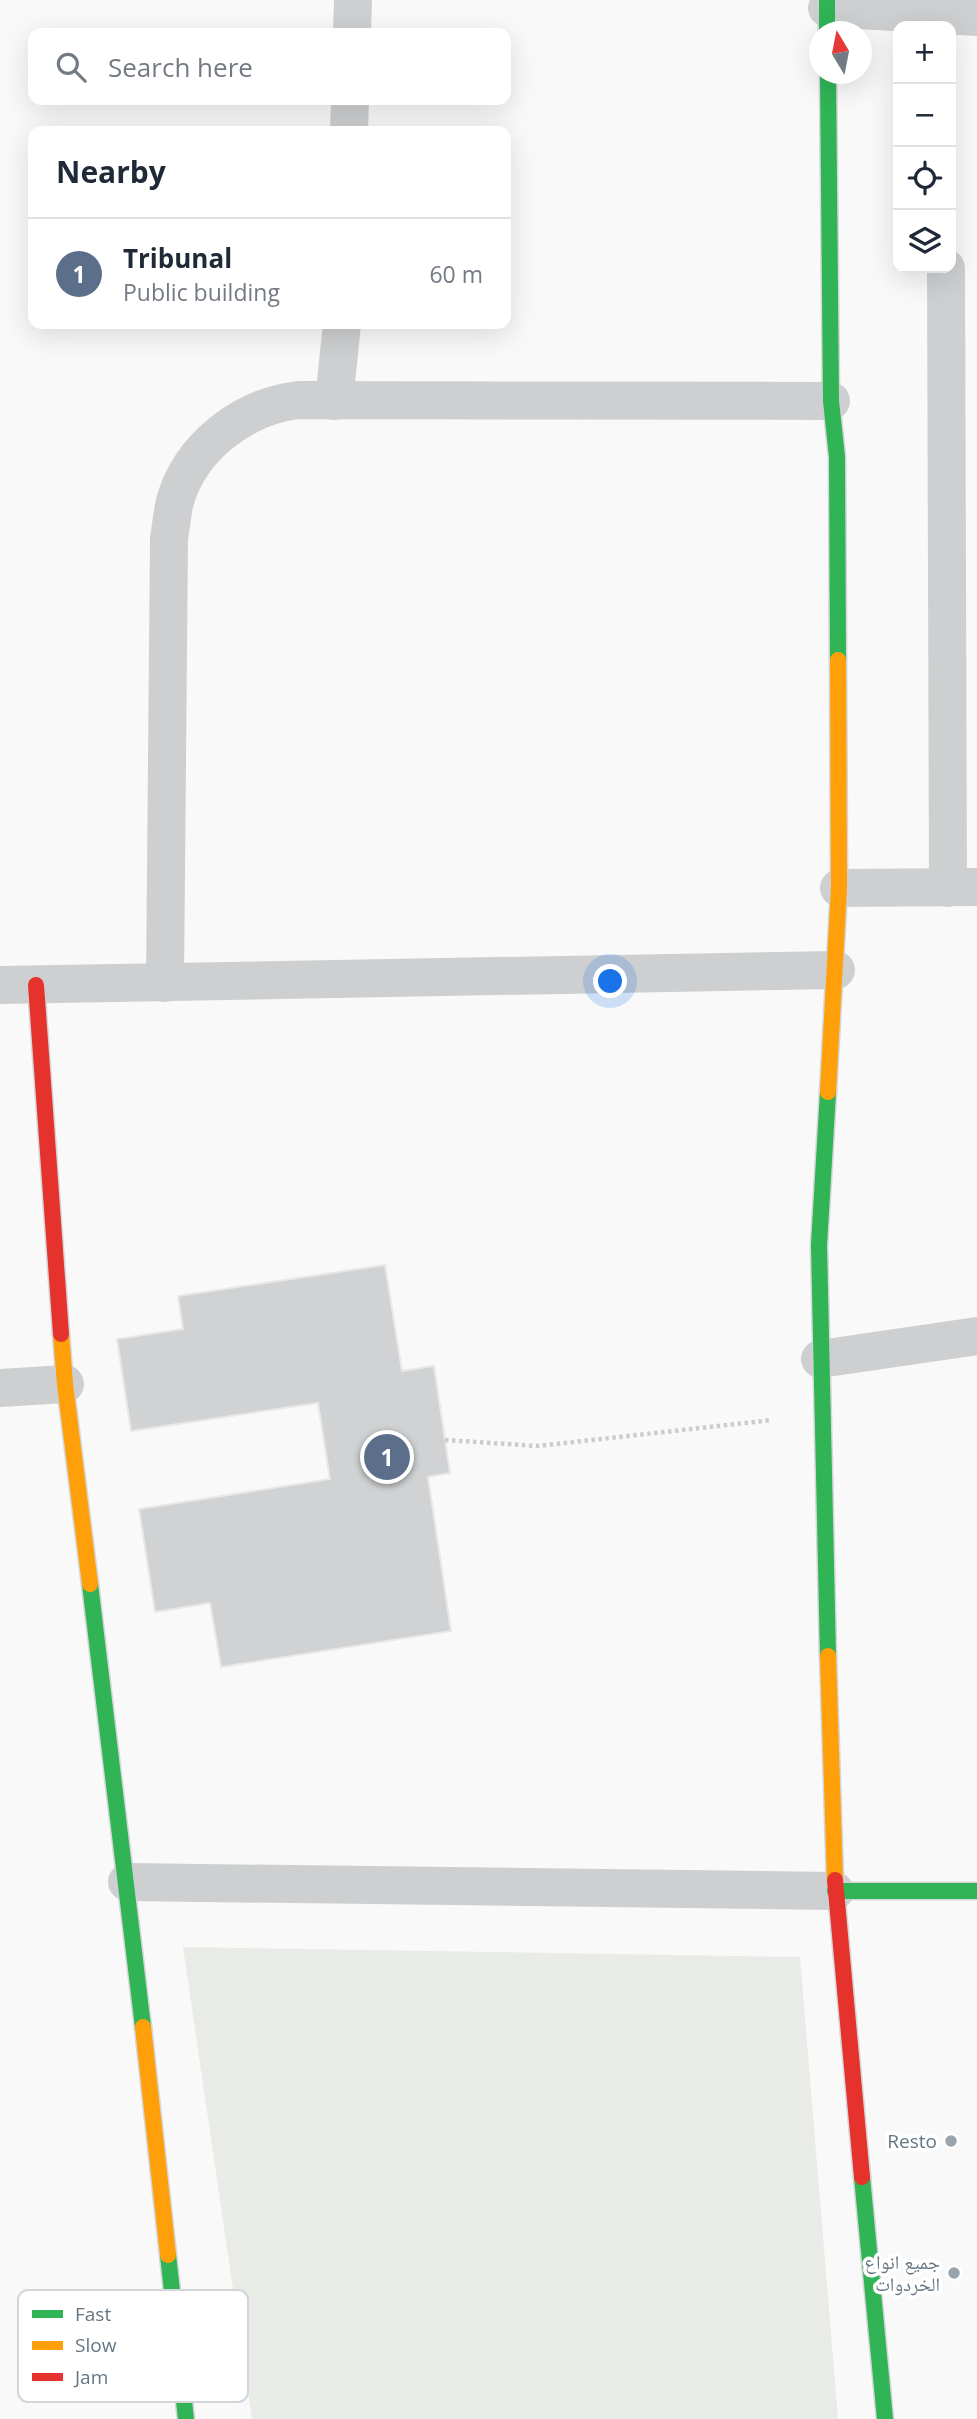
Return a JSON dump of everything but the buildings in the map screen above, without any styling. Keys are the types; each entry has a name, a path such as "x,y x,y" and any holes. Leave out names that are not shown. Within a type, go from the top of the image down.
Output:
{"main road":[{"path":"828,84 831,401 837,457 839,888 819,1245 820,1359 835,1891 885,2419"},
{"path":"18,985 127,1882 173,2290"},
{"path":"835,1891 977,1891"}],"street":[{"path":"352,28 353,0"},
{"path":"827,13 953,15"},
{"path":"349,126 350,105"},
{"path":"839,888 962,887 946,273"},
{"path":"334,401 341,329"},
{"path":"165,983 169,539 176,500 187,473 204,446 237,422 279,402 298,400 831,401"},
{"path":"18,985 836,970"},
{"path":"820,1359 977,1336"},
{"path":"0,1388 65,1384"},
{"path":"127,1882 835,1891"}],"path":[{"path":"445,1440 538,1446 778,1419"}],"shaded area":[{"path":"183,1947 800,1957 838,2419 252,2419 248,2392 248,2290 233,2290"}],"traffic: fast":[{"path":"827,0 827,21"},
{"path":"828,84 831,401 837,457 838,660"},
{"path":"828,1092 819,1245 828,1656"},
{"path":"90,1584 143,2027"},
{"path":"835,1891 977,1891"},
{"path":"862,2177 885,2419"},
{"path":"168,2255 172,2290"},
{"path":"184,2402 186,2419"}],"traffic: slow":[{"path":"828,1092 839,888 838,660"},
{"path":"61,1334 90,1584"},
{"path":"828,1656 835,1880"},
{"path":"143,2027 168,2255"}],"traffic: jam":[{"path":"36,985 61,1334"},
{"path":"835,1880 862,2177"}],"place":[{"name":"Tribunal","path":"387,1457"},
{"name":"Resto","path":"951,2141"},
{"name":"جميع انواع الخردوات","path":"954,2273"}]}
